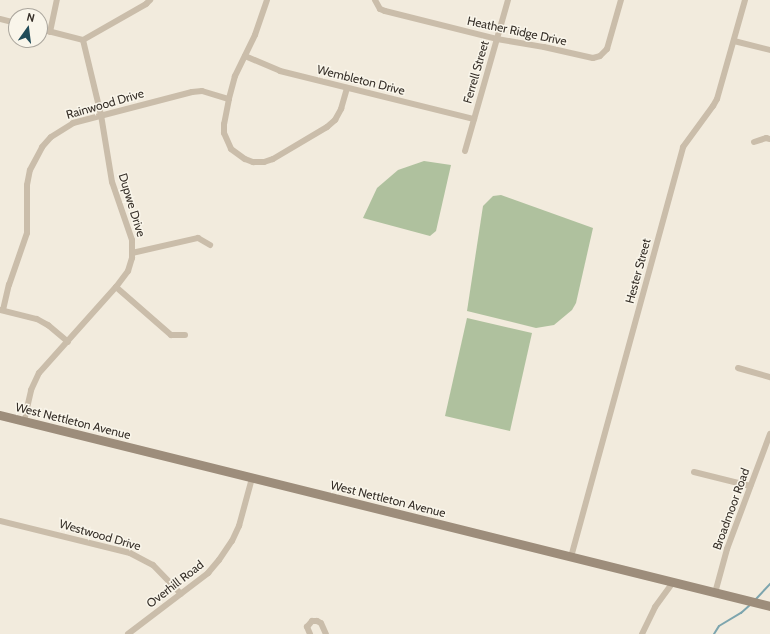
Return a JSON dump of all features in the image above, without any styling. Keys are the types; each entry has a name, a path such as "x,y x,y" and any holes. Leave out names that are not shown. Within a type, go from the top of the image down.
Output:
{"street":[{"path":"57,0 50,32 83,40 146,4 150,0"},
{"path":"266,0 255,34 236,76 229,99 224,124 224,133 231,149 245,159 264,162 273,159 327,127 335,120 341,109 347,88"},
{"name":"Heather Ridge Drive","path":"375,0 380,9 385,11 497,39 544,47 588,58 596,58 607,49 621,0"},
{"name":"Ferrell Street","path":"465,151 508,0"},
{"name":"Hester Street","path":"571,557 683,147 713,106 721,87 745,0"},
{"name":"Dupwe Drive","path":"24,421 31,390 39,373 116,287 128,271 132,253 132,240 111,176 102,115 83,40"},
{"path":"734,41 770,50"},
{"name":"Wembleton Drive","path":"245,56 280,71 474,120"},
{"name":"Rainwood Drive","path":"2,310 27,233 27,185 34,160 42,147 59,130 73,123 192,92 202,91 229,99"},
{"path":"754,142 766,138 770,139"},
{"path":"132,253 198,238 210,245"},
{"path":"116,287 171,335 185,335"},
{"path":"2,310 37,319 48,325 68,342"},
{"path":"738,368 770,377"},
{"name":"West Nettleton Avenue","path":"0,415 769,606"},
{"name":"Broadmoor Road","path":"715,593 727,549 770,434"},
{"path":"694,472 750,486"},
{"name":"Overhill Road","path":"128,634 208,573 232,541 252,478"},
{"name":"Westwood Drive","path":"0,521 130,553 153,565 181,594"},
{"path":"642,634 655,607 673,582"},
{"path":"310,634 308,627 312,621 317,621 321,623 326,634"}],"green space":[{"path":"424,161 451,165 436,231 430,236 363,218 377,188 398,170"},
{"path":"501,195 593,228 576,303 572,310 554,325 536,328 467,311 483,206 493,196"},
{"path":"467,318 532,333 510,431 445,416"}],"waterway":[{"path":"756,599 770,584"},
{"path":"714,634 719,626 741,613 750,605"}]}
